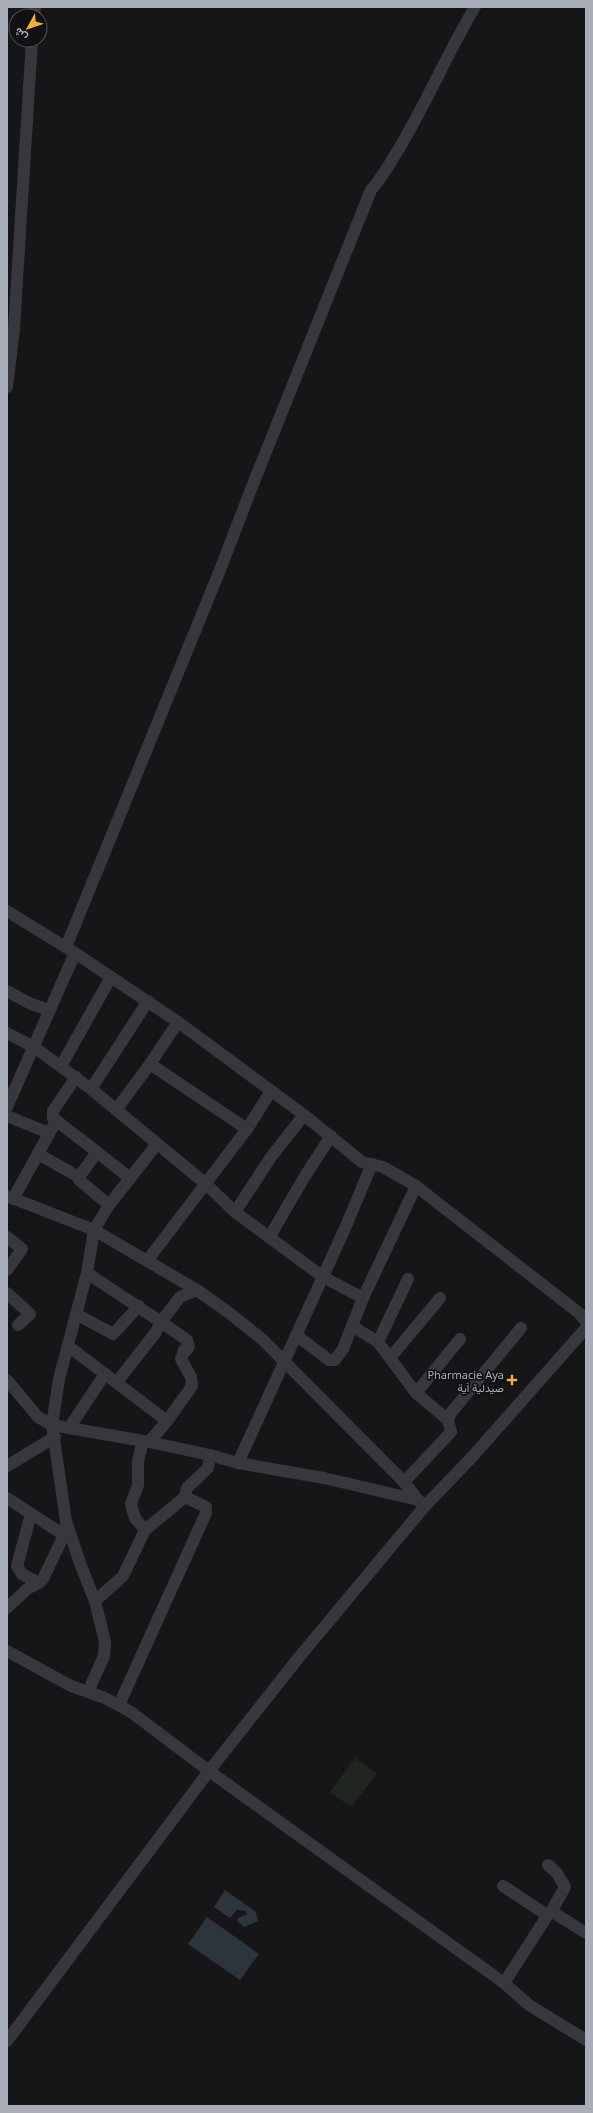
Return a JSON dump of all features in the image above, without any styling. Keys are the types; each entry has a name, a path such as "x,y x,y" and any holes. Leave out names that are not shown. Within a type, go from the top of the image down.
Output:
{"street":[{"path":"7,1106 50,1010 70,950 255,478 372,190 380,181 418,119 448,54 475,8"},
{"path":"7,387 14,329 32,48"},
{"path":"7,911 70,950 178,1022 304,1115 362,1162 383,1167 416,1186 579,1313 586,1321"},
{"path":"61,1066 111,977"},
{"path":"7,992 31,1004 50,1010"},
{"path":"91,1089 148,1002"},
{"path":"116,1110 150,1064 178,1022"},
{"path":"7,1032 34,1047 76,1077 206,1184 235,1212 270,1236 323,1277 363,1298"},
{"path":"150,1064 247,1129"},
{"path":"76,1077 53,1112 53,1118 130,1178"},
{"path":"148,1261 247,1129 271,1090"},
{"path":"235,1212 272,1157 304,1115"},
{"path":"7,1116 49,1132"},
{"path":"56,1121 38,1154 10,1197 94,1230 197,1290 255,1332 404,1482 421,1503"},
{"path":"270,1236 305,1176 331,1136"},
{"path":"88,1692 105,1649 104,1634 95,1601 66,1521 53,1431 59,1379 87,1273 94,1230 109,1205 157,1144"},
{"path":"79,1177 97,1152"},
{"path":"38,1154 79,1177 81,1182 109,1205"},
{"path":"238,1463 323,1277 372,1164"},
{"path":"296,1335 334,1361 337,1359 343,1349 363,1298 416,1186"},
{"path":"7,1237 22,1249 7,1270"},
{"path":"87,1273 139,1306 187,1340 189,1347 184,1350 181,1359 192,1382 190,1389 167,1421 146,1441 138,1461 138,1485 131,1504 135,1518 145,1530"},
{"path":"378,1342 402,1296 408,1279"},
{"path":"117,1382 156,1332 161,1322 180,1297 197,1290"},
{"path":"7,1293 30,1314 18,1326"},
{"path":"390,1358 440,1298"},
{"path":"76,1314 113,1334 139,1306"},
{"path":"352,1326 378,1342 416,1393 448,1420"},
{"path":"404,1482 451,1432 448,1420 450,1414 521,1328"},
{"path":"7,2041 209,1771 421,1503 473,1456 586,1328"},
{"path":"416,1393 460,1339"},
{"path":"68,1346 167,1421"},
{"path":"69,1428 105,1374"},
{"path":"7,1380 38,1417 53,1431"},
{"path":"7,1466 53,1431 69,1428 146,1441 210,1455 238,1463 324,1478 421,1503"},
{"path":"95,1601 123,1576 145,1530 185,1497 187,1488 208,1468 210,1455"},
{"path":"119,1705 206,1513 206,1507 185,1497"},
{"path":"7,1498 64,1535"},
{"path":"31,1514 17,1566 22,1574 39,1583"},
{"path":"7,1608 27,1589 39,1583 64,1535 66,1521"},
{"path":"7,1651 71,1686 119,1705 131,1712 209,1771 504,1983 529,2005 586,2040"},
{"path":"504,1983 565,1887 557,1872 548,1865"},
{"path":"503,1886 549,1914 586,1933"}],"shaded area":[{"path":"355,1758 377,1773 351,1807 330,1792"},
{"path":"225,1890 256,1912 258,1921 244,1927 237,1921 238,1918 247,1914 245,1911 237,1910 230,1918 214,1907"},
{"path":"207,1917 259,1954 240,1980 188,1944"}],"place":[{"name":"Pharmacie Aya صيدلية اَية","path":"512,1380"}]}
